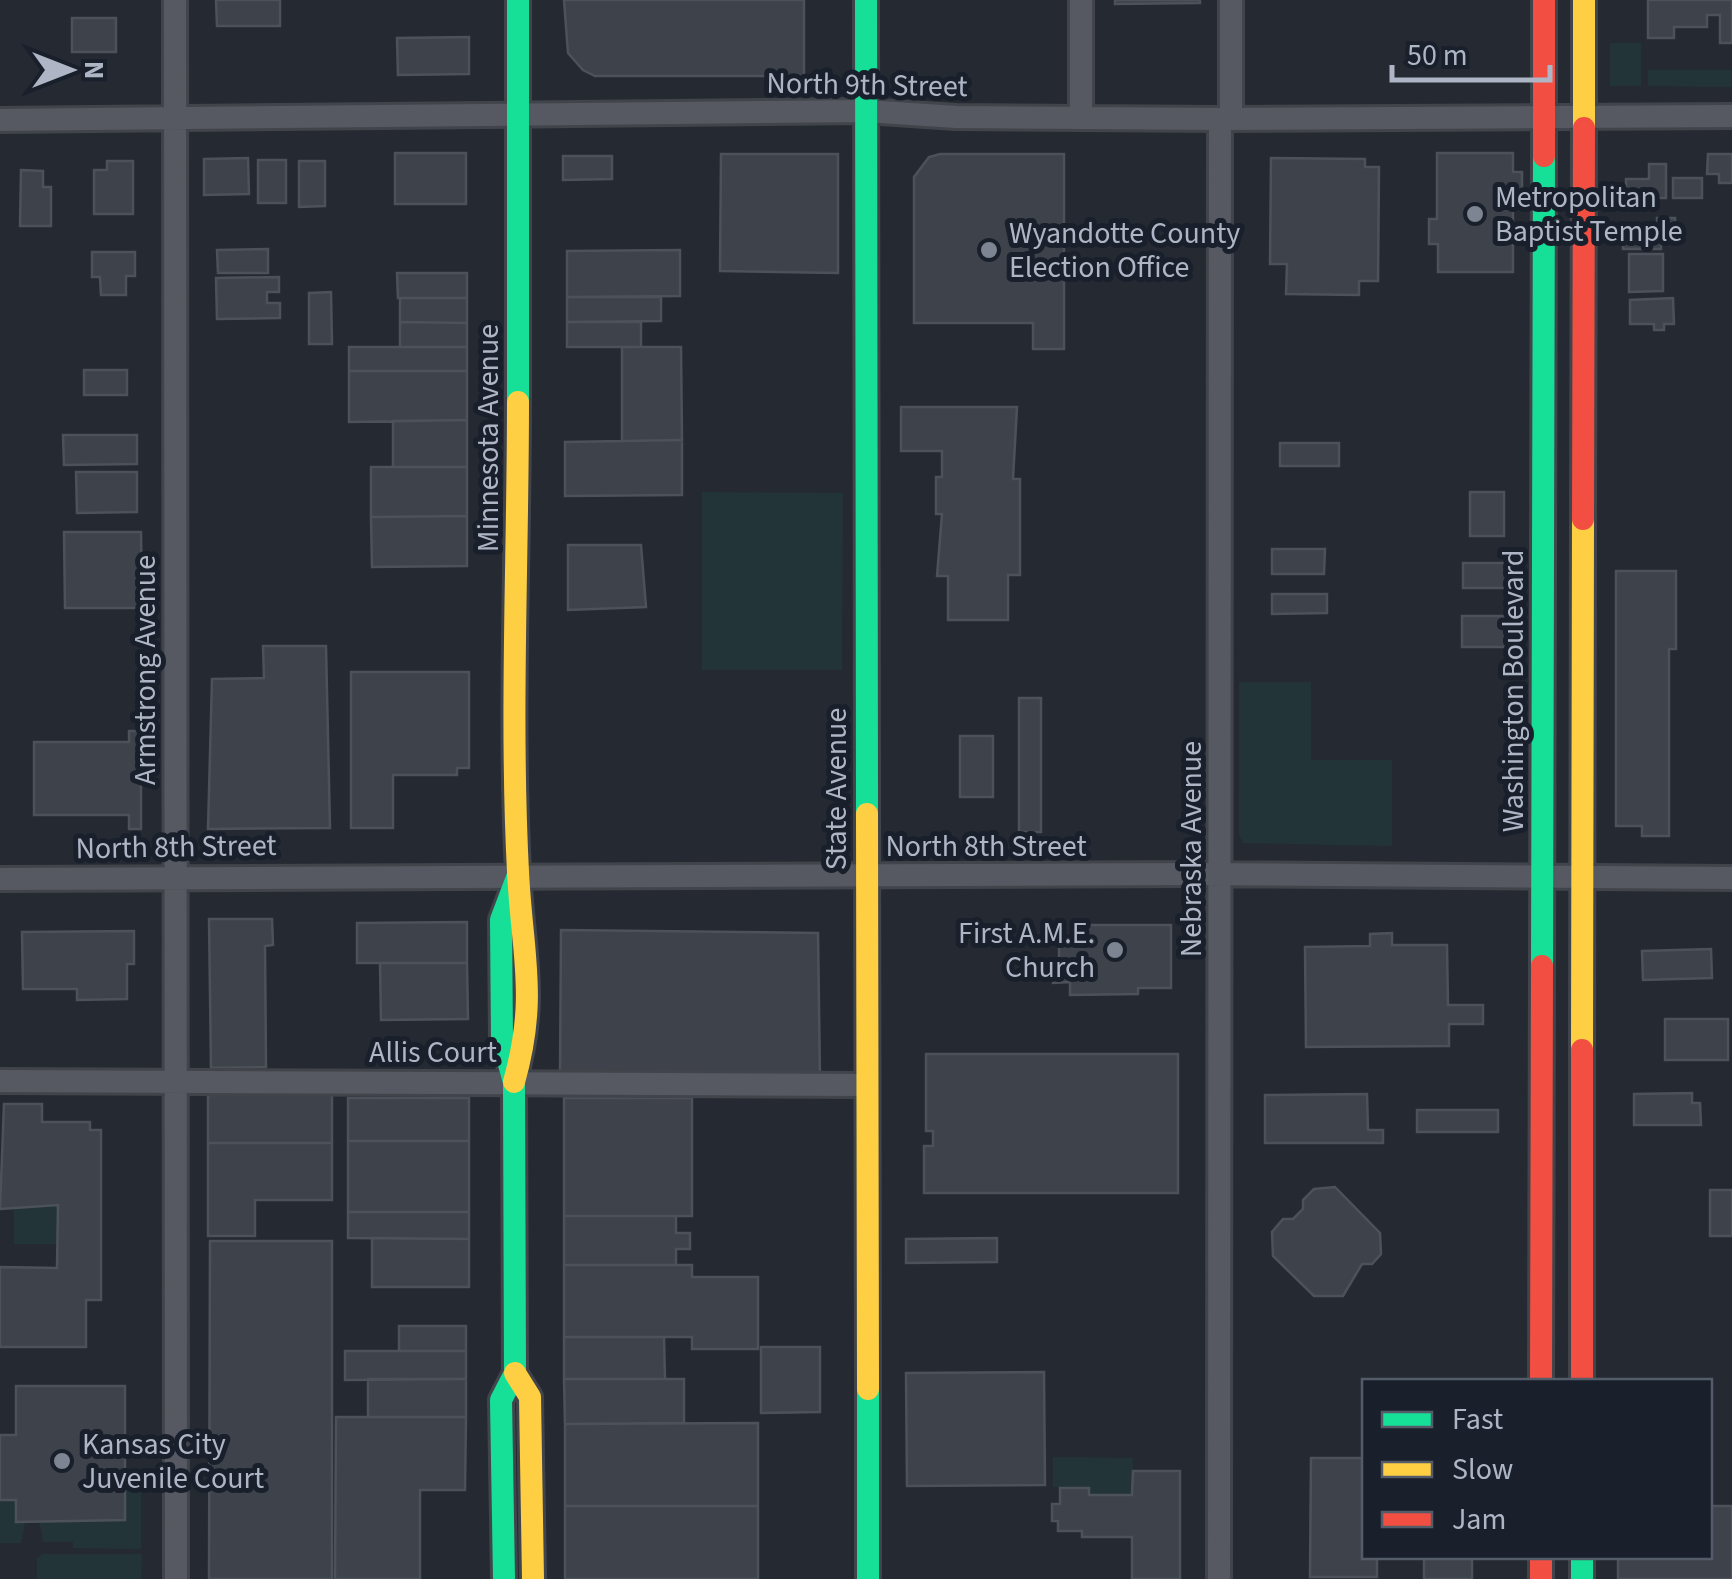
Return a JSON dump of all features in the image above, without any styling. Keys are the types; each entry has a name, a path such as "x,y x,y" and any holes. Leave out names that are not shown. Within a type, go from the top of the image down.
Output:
{"main road":[{"name":"Minnesota Avenue","path":"504,1579 501,1400 515,1373 514,1082 527,1042 527,921 518,875 518,0"},
{"name":"State Avenue","path":"866,0 868,1579"},
{"name":"Washington Boulevard","path":"1542,1379 1544,0"},
{"path":"1582,1379 1584,0"},
{"name":"Minnesota Avenue","path":"515,1373 530,1397 533,1579"}],"street":[{"name":"Armstrong Avenue","path":"175,0 176,1579"},
{"path":"1081,118 1082,0"},
{"name":"Nebraska Avenue","path":"1219,1579 1225,119 1231,0"},
{"name":"North 9th Street","path":"0,120 866,111 1225,119 1732,116"},
{"name":"North 8th Street","path":"0,879 1220,874 1732,878"},
{"name":"Allis Court","path":"0,1081 866,1085"}],"shaded area":[{"path":"1610,43 1641,43 1641,86 1610,86"},
{"path":"1648,70 1732,70 1732,87 1648,86"},
{"path":"702,492 843,493 842,670 702,670"},
{"path":"1239,682 1311,682 1311,760 1392,760 1392,846 1243,843 1239,834"},
{"path":"14,1205 58,1205 58,1244 14,1244"},
{"path":"1053,1457 1133,1458 1132,1495 1089,1495 1088,1488 1053,1487"},
{"path":"125,1487 141,1487 141,1549 73,1548 73,1542 43,1542 39,1519"},
{"path":"0,1500 16,1500 16,1522 25,1522 21,1543 0,1543"},
{"path":"42,1554 142,1554 141,1579 37,1579 37,1559"}],"building":[{"path":"216,0 280,0 280,26 217,26"},
{"path":"564,0 804,0 804,76 595,76 583,70 568,53"},
{"path":"1115,0 1200,0 1200,3 1115,4"},
{"path":"1648,0 1732,0 1732,43 1720,43 1720,15 1707,15 1707,27 1674,27 1674,38 1648,38"},
{"path":"72,18 116,18 116,52 72,52"},
{"path":"469,37 469,74 398,75 397,38"},
{"path":"395,153 466,153 466,204 395,204"},
{"name":"Metropolitan Baptist Temple","path":"1437,153 1513,153 1513,172 1522,172 1522,208 1513,208 1513,272 1438,272 1438,244 1429,244 1429,219 1437,219"},
{"path":"721,154 838,154 838,273 720,271"},
{"name":"Wyandotte County Election Office","path":"1064,154 1064,349 1033,349 1033,323 914,323 914,177 929,157"},
{"path":"1708,154 1732,154 1732,183 1719,183 1719,174 1707,174"},
{"path":"563,156 612,156 612,179 563,180"},
{"path":"248,158 249,194 204,195 204,159"},
{"path":"1271,158 1365,159 1365,167 1379,167 1378,281 1359,281 1359,295 1286,294 1287,264 1270,264"},
{"path":"258,160 286,160 286,203 258,203"},
{"path":"107,161 133,161 133,214 94,214 94,170 107,170"},
{"path":"299,161 325,161 325,206 299,207"},
{"path":"1649,164 1666,164 1666,198 1626,198 1626,179 1649,179"},
{"path":"21,170 43,171 43,187 51,187 51,226 20,226"},
{"path":"1673,178 1702,178 1702,198 1673,198"},
{"path":"1657,218 1675,218 1675,242 1661,242 1661,249 1623,249 1622,225 1657,224"},
{"path":"268,249 268,273 218,273 217,250"},
{"path":"680,250 680,296 567,297 567,251"},
{"path":"92,252 135,252 135,276 126,276 126,295 101,295 100,277 92,277"},
{"path":"1629,254 1663,254 1663,291 1629,292"},
{"path":"397,273 467,273 467,298 398,298"},
{"path":"279,277 279,292 267,292 267,303 280,303 280,318 217,319 216,278"},
{"path":"331,292 332,344 309,344 309,293"},
{"path":"567,297 661,297 661,321 567,322"},
{"path":"400,298 467,298 467,323 400,322"},
{"path":"1673,298 1674,324 1654,330 1654,324 1630,324 1630,300"},
{"path":"400,322 467,323 467,347 400,347"},
{"path":"567,322 641,322 641,347 567,347"},
{"path":"349,347 467,347 467,371 349,371"},
{"path":"622,347 681,347 682,440 622,441"},
{"path":"84,370 127,370 127,395 84,395"},
{"path":"349,371 467,371 467,420 349,422"},
{"path":"901,407 1017,407 1013,479 1020,479 1020,575 1008,575 1008,620 948,620 948,576 937,576 942,514 936,514 936,477 942,477 942,451 901,451"},
{"path":"467,420 467,467 393,467 393,421"},
{"path":"63,435 137,435 137,464 64,465"},
{"path":"682,440 682,495 565,496 565,442"},
{"path":"1280,443 1339,443 1339,466 1280,466"},
{"path":"371,467 467,467 467,516 371,517"},
{"path":"76,472 137,472 137,512 77,513"},
{"path":"1470,492 1504,492 1504,536 1470,536"},
{"path":"467,516 467,566 372,567 371,517"},
{"path":"64,532 141,532 142,608 65,608"},
{"path":"568,545 641,545 646,607 568,610"},
{"path":"1272,549 1325,549 1324,574 1272,574"},
{"path":"1463,563 1508,563 1508,588 1463,588"},
{"path":"1616,571 1676,571 1676,649 1669,649 1669,836 1642,836 1642,826 1616,826"},
{"path":"1272,594 1327,594 1327,613 1272,614"},
{"path":"1462,616 1507,616 1507,647 1462,647"},
{"path":"263,646 326,646 330,828 208,829 212,679 264,678"},
{"path":"351,672 469,672 469,768 457,768 457,775 393,775 393,828 351,828"},
{"path":"1019,698 1041,698 1041,832 1019,832"},
{"path":"129,731 141,731 141,829 129,829 129,815 34,815 34,742 129,742"},
{"path":"960,736 993,736 993,797 960,797"},
{"path":"209,919 272,919 273,945 265,946 266,1067 211,1068"},
{"path":"467,922 467,963 357,963 357,923"},
{"name":"First A.M.E. Church","path":"1083,925 1171,925 1171,988 1138,988 1138,994 1070,995 1070,982 1053,983 1053,963 1059,963 1059,936 1083,936"},
{"path":"561,930 818,933 820,1079 560,1077"},
{"path":"134,931 134,964 127,964 127,999 77,1000 77,989 23,989 22,932"},
{"path":"1392,933 1392,945 1447,945 1448,1005 1483,1005 1483,1024 1449,1024 1449,1046 1306,1047 1305,947 1370,946 1370,934"},
{"path":"1711,949 1712,978 1643,980 1642,951"},
{"path":"380,963 467,963 468,1019 381,1020"},
{"path":"1665,1019 1728,1019 1728,1060 1665,1060"},
{"path":"926,1054 1178,1054 1178,1193 924,1193 924,1146 933,1146 933,1131 926,1131"},
{"path":"1692,1093 1692,1103 1700,1103 1701,1125 1634,1125 1634,1094"},
{"path":"332,1094 332,1143 208,1143 208,1095"},
{"path":"1367,1094 1368,1130 1383,1130 1383,1143 1265,1143 1265,1095"},
{"path":"348,1098 469,1098 469,1141 348,1141"},
{"path":"564,1098 692,1098 692,1216 564,1216"},
{"path":"4,1104 42,1104 42,1122 90,1122 90,1130 101,1130 101,1300 86,1300 86,1347 0,1347 0,1267 57,1268 58,1205 0,1209"},
{"path":"1417,1110 1498,1110 1498,1132 1417,1132"},
{"path":"348,1141 469,1141 469,1212 348,1212"},
{"path":"208,1143 332,1143 332,1200 255,1200 255,1236 208,1236"},
{"path":"1335,1187 1380,1233 1381,1254 1372,1264 1362,1264 1343,1296 1314,1296 1273,1256 1272,1232 1283,1219 1293,1219 1303,1209 1303,1200 1314,1189"},
{"path":"1710,1190 1732,1190 1732,1236 1710,1236"},
{"path":"348,1212 469,1212 469,1239 348,1238"},
{"path":"564,1216 676,1216 676,1233 690,1233 690,1249 676,1249 676,1265 564,1265"},
{"path":"372,1238 469,1239 469,1287 372,1287"},
{"path":"997,1238 997,1262 906,1263 906,1239"},
{"path":"210,1241 332,1241 332,1579 209,1579"},
{"path":"564,1265 692,1265 692,1277 758,1277 758,1349 692,1349 692,1337 564,1337"},
{"path":"399,1326 466,1326 466,1351 399,1351"},
{"path":"564,1337 664,1337 665,1379 564,1379"},
{"path":"761,1347 820,1347 820,1412 761,1413"},
{"path":"345,1351 466,1351 466,1379 345,1380"},
{"path":"1044,1372 1045,1485 907,1486 906,1373"},
{"path":"368,1379 466,1379 466,1417 368,1417"},
{"path":"564,1379 684,1379 684,1423 565,1424"},
{"name":"Kansas City Juvenile Court","path":"16,1386 125,1386 125,1520 16,1522 16,1500 0,1500 0,1435 16,1435"},
{"path":"336,1417 466,1417 465,1490 420,1490 420,1579 335,1579"},
{"path":"758,1423 758,1506 565,1506 565,1424"},
{"path":"1311,1458 1362,1458 1362,1559 1377,1559 1377,1577 1310,1577"},
{"path":"1133,1471 1180,1471 1180,1579 1132,1579 1132,1537 1082,1537 1082,1531 1058,1531 1058,1521 1052,1521 1052,1504 1060,1504 1060,1488 1089,1488 1089,1495 1132,1495"},
{"path":"565,1506 758,1506 758,1579 565,1579"},
{"path":"1712,1506 1732,1506 1732,1579 1618,1579 1618,1559 1712,1559"},
{"path":"1424,1559 1472,1559 1472,1579 1424,1579"}],"traffic: fast":[{"path":"518,0 518,402"},
{"path":"866,0 867,814"},
{"path":"1542,966 1544,156"},
{"path":"504,1579 501,1400 515,1373 514,1082 502,1039 501,920 518,875"},
{"path":"868,1389 868,1579"},
{"path":"1582,1559 1582,1579"}],"traffic: slow":[{"path":"1584,0 1584,128"},
{"path":"514,1082 527,1000 515,755 518,402"},
{"path":"1582,1050 1583,519"},
{"path":"867,814 868,1389"},
{"path":"515,1373 530,1397 533,1579"}],"traffic: jam":[{"path":"1544,0 1544,156"},
{"path":"1583,519 1584,128"},
{"path":"1541,1379 1542,966"},
{"path":"1582,1050 1582,1379"},
{"path":"1541,1559 1541,1579"}],"place":[{"name":"Metropolitan Baptist Temple","path":"1475,214"},
{"name":"Wyandotte County Election Office","path":"989,250"},
{"name":"First A.M.E. Church","path":"1115,950"},
{"name":"Kansas City Juvenile Court","path":"62,1461"}]}
